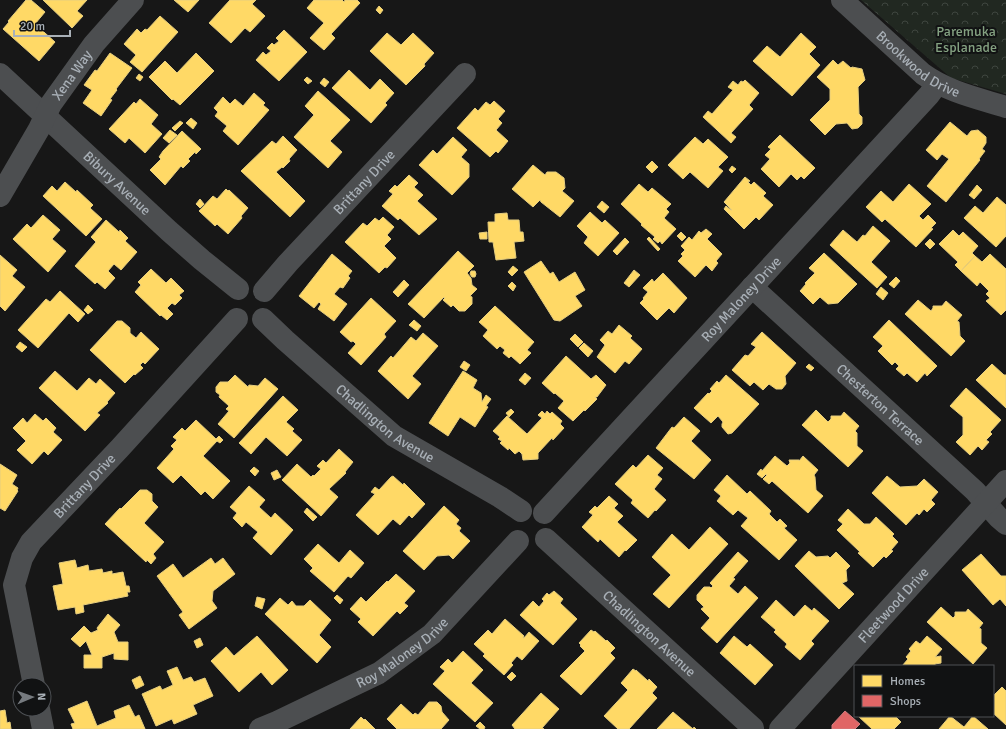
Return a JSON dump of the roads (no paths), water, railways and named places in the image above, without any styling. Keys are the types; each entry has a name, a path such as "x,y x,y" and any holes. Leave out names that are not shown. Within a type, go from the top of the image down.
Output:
{"street":[{"name":"Xena Way","path":"0,196 46,116 51,104 94,44 133,0"},
{"name":"Brookwood Drive","path":"842,0 923,74 937,84 957,93 1006,107"},
{"name":"Bibury Avenue","path":"0,74 186,246 238,289"},
{"name":"Brittany Drive","path":"264,291 288,263 465,74"},
{"name":"Roy Maloney Drive","path":"544,513 929,95 937,84"},
{"path":"254,285 264,291 269,302 269,308 263,319 253,324 248,324 237,319 230,304 238,289 243,286 254,285"},
{"name":"Chesterton Terrace","path":"752,287 969,486 1006,524"},
{"name":"Brittany Drive","path":"32,677 7,582 31,542 120,448 237,319"},
{"name":"Chadlington Avenue","path":"263,319 394,436 500,496 521,511"},
{"name":"Fleetwood Drive","path":"780,729 1006,481"},
{"path":"526,508 533,508 544,513 550,523 550,528 549,534 542,543 530,546 518,542 512,531 512,525 513,520 521,511 526,508"},
{"name":"Chadlington Avenue","path":"546,539 752,729"},
{"name":"Roy Maloney Drive","path":"273,727 379,672 432,634 518,542"},
{"path":"41,717 43,729"},
{"path":"752,729 763,723 769,723 780,729"}],"park label":[{"name":"Paremuka Esplanade","path":"966,40"}]}
